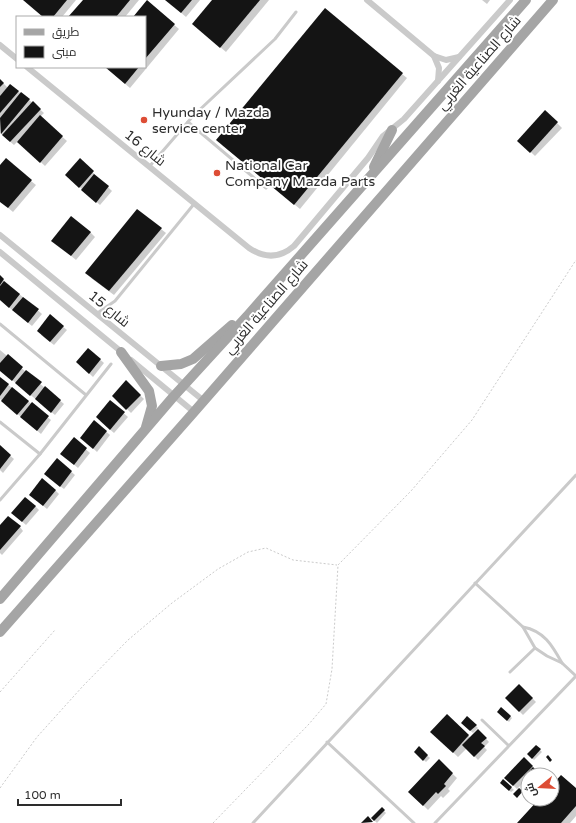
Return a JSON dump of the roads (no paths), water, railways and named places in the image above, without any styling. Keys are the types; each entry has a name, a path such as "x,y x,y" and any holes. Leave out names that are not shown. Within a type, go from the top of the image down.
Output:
{"main road":[{"name":"شارع الصناعية الغربي","path":"0,599 145,432 174,396 249,314 526,0"},
{"name":"شارع الصناعية الغربي","path":"0,632 204,401 553,0"},
{"path":"369,177 392,130"},
{"path":"161,366 181,364 193,359 228,328 249,314"},
{"path":"121,352 148,390 151,398 152,406 145,432"}],"street":[{"path":"366,0 434,56 446,60 459,57"},
{"name":"شارع الصناعية الغربي","path":"249,248 265,256 280,255 287,252 368,158 384,136 404,119 510,0"},
{"path":"0,45 16,58"},
{"path":"434,56 439,68 438,81"},
{"name":"شارع 16","path":"28,68 249,248"},
{"name":"شارع 15","path":"0,234 204,401"},
{"name":"شارع 15","path":"0,252 194,412"}],"lane":[{"path":"149,167 188,122 275,39 296,12"},
{"path":"188,122 266,188"},
{"path":"96,314 115,301 195,204"},
{"path":"0,324 86,395"},
{"path":"0,500 40,454 111,364"},
{"path":"0,422 40,454"},
{"path":"253,823 475,582 576,475"},
{"path":"435,823 508,744 576,676 562,663 535,648 523,627 475,582"},
{"path":"523,627 534,629 545,637 562,663"},
{"path":"510,672 535,648"},
{"path":"482,720 508,744"},
{"path":"327,742 414,823"}],"place":[{"name":"Hyunday / Mazda service center","path":"144,120"},
{"name":"National Car Company Mazda Parts","path":"217,173"}]}
